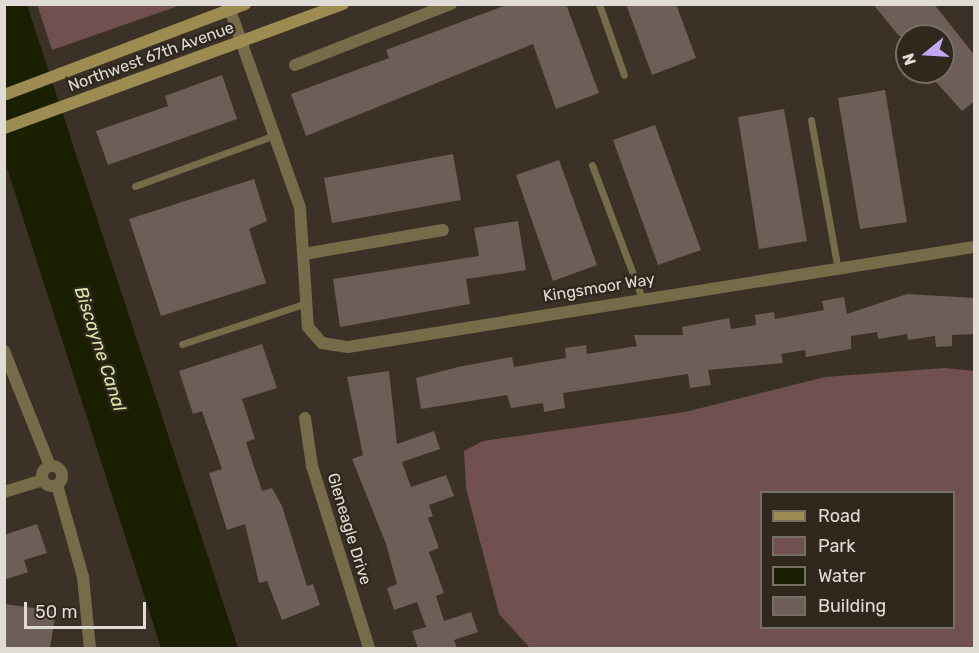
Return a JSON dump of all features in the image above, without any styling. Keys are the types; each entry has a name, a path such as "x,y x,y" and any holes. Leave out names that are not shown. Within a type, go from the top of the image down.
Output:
{"main road":[{"name":"Northwest 67th Avenue","path":"4,95 245,4"},
{"name":"Northwest 67th Avenue","path":"4,128 343,4"}],"street":[{"path":"295,65 451,4"},
{"name":"Kingsmoor Way","path":"230,10 300,208 308,327 322,343 348,347 837,265 975,247"},
{"path":"304,254 443,230"},
{"path":"4,351 50,466 61,471 57,485 83,577 90,648"},
{"name":"Gleneagle Drive","path":"305,418 312,466 369,648"},
{"path":"43,480 50,466"},
{"path":"4,492 43,480 57,485"}],"lane":[{"path":"599,4 624,75"},
{"path":"811,120 837,265"},
{"path":"135,186 275,135"},
{"path":"592,165 642,298"},
{"path":"182,344 307,303"}],"green space":[{"path":"37,4 181,4 181,5 52,50"},
{"path":"945,368 974,371 974,648 530,648 499,614 466,488 464,451 483,441 685,412 825,377"}],"water":[{"name":"Biscayne Canal","path":"4,5 27,5 238,648 161,648 5,162"}],"building":[{"path":"509,4 566,4 599,93 556,109 533,44 306,136 291,94 389,58 386,50"},
{"path":"626,4 676,4 696,58 652,75"},
{"path":"873,4 934,4 950,24 895,24 895,31"},
{"path":"955,31 975,56 975,101 962,111 938,84 955,84"},
{"path":"222,75 237,119 108,165 96,131 168,106 165,96"},
{"path":"885,90 907,222 860,229 838,98"},
{"path":"784,109 807,241 759,249 738,117"},
{"path":"655,125 701,250 658,265 613,140"},
{"path":"453,154 461,200 332,223 324,178"},
{"path":"559,160 597,265 553,281 516,175"},
{"path":"254,179 267,221 249,229 266,283 161,316 129,219"},
{"path":"518,221 526,270 466,279 470,304 340,327 333,279 479,256 474,228"},
{"path":"907,294 975,298 975,334 952,335 952,346 936,347 935,336 908,340 907,334 878,339 877,332 851,336 851,349 806,357 805,350 781,354 783,363 708,370 711,385 690,388 688,374 563,393 565,408 544,412 543,403 511,408 507,395 421,409 416,378 458,367 512,357 514,367 566,358 565,348 586,345 587,354 637,346 634,335 683,335 682,327 729,318 731,329 756,325 755,315 774,312 775,319 824,310 822,301 844,297 847,314"},
{"path":"262,344 277,388 242,399 255,439 246,442 262,491 272,488 282,506 307,586 313,584 320,605 282,620 267,581 259,583 245,524 227,530 209,473 222,469 202,411 193,414 179,371"},
{"path":"389,371 397,444 434,431 440,449 402,462 411,487 446,475 454,496 429,505 433,516 428,518 439,548 429,552 444,593 436,596 444,621 471,612 478,632 454,640 457,648 418,648 412,631 426,627 417,602 394,610 387,588 397,584 386,544 352,459 363,455 347,377"},
{"path":"37,524 47,553 24,560 28,572 4,580 4,535"},
{"path":"4,604 56,611 50,648 4,648"}]}
